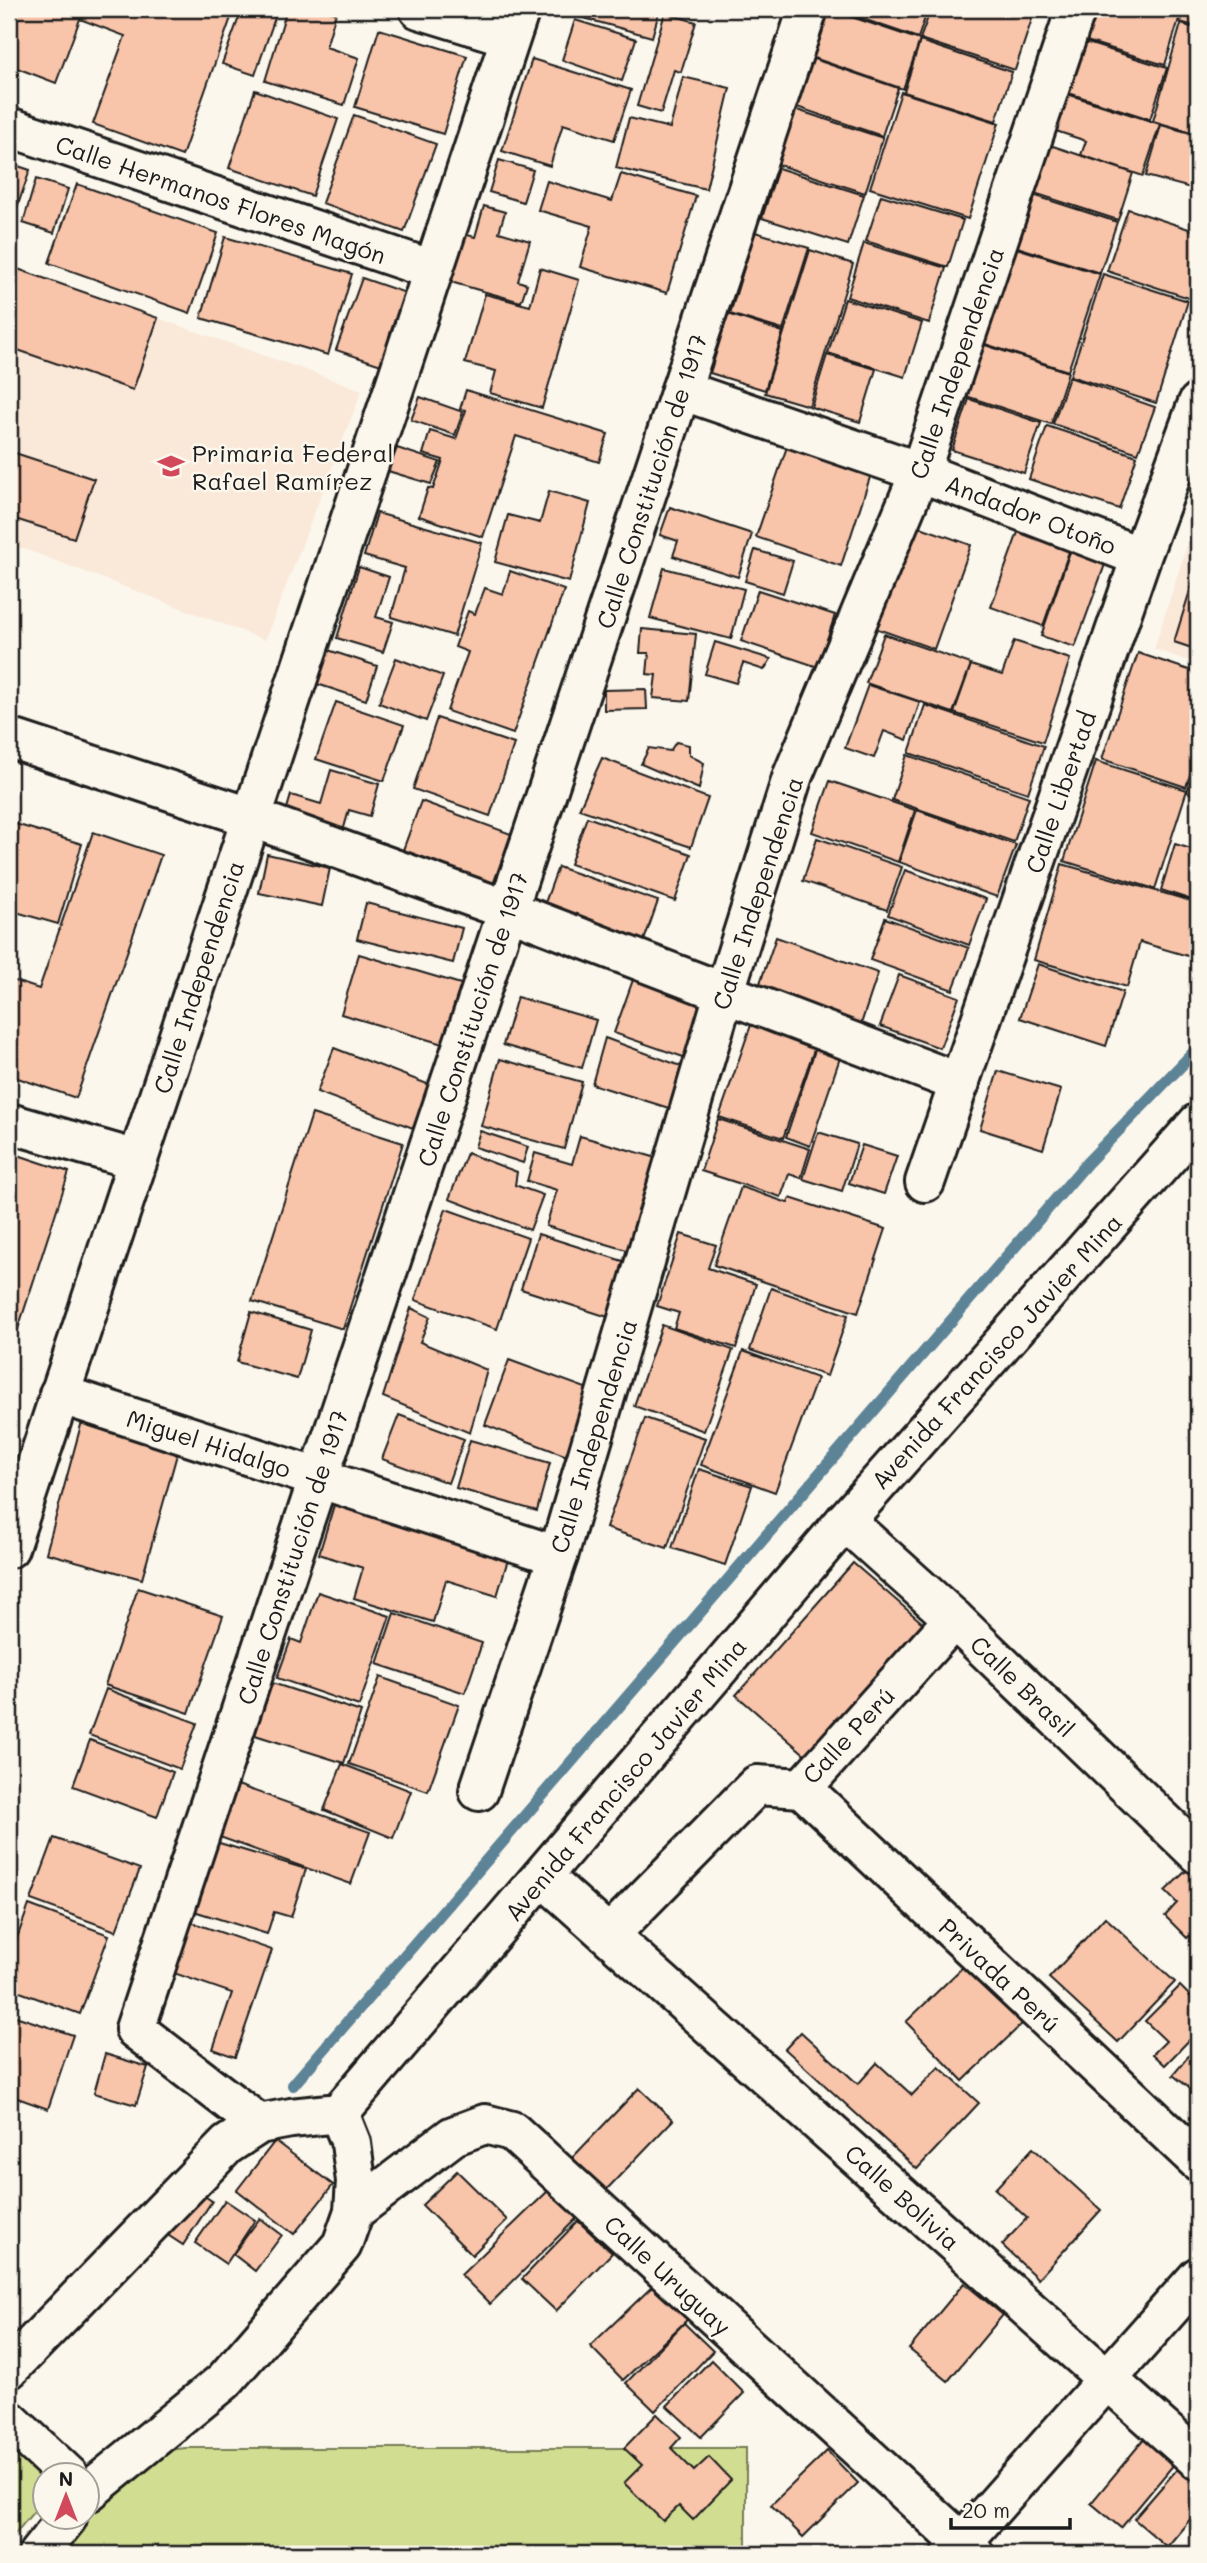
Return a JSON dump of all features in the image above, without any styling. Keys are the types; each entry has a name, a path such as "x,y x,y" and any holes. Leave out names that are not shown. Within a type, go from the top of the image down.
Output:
{"street":[{"path":"419,9 515,23"},
{"name":"Calle Constitución de 1917","path":"259,2124 135,2029 808,9"},
{"name":"Calle Independencia","path":"479,1791 558,1556 724,994 793,775 920,472 1076,9"},
{"name":"Calle Independencia","path":"9,1548 515,23"},
{"name":"Calle Hermanos Flores Magón","path":"9,128 433,270"},
{"name":"Andador Otoño","path":"681,390 920,472 1142,557"},
{"name":"Calle Libertad","path":"925,1182 1198,403"},
{"path":"9,738 250,817 508,910 960,1083"},
{"path":"9,1123 137,1160"},
{"name":"Avenida Francisco Javier Mina","path":"339,2113 845,1521 1198,1123"},
{"name":"Miguel Hidalgo","path":"60,1394 558,1556"},
{"name":"Calle Brasil","path":"845,1521 954,1619 1198,1854"},
{"name":"Calle Perú","path":"609,1934 757,1785 802,1788 954,1619"},
{"name":"Privada Perú","path":"802,1788 1198,2161"},
{"name":"Calle Bolivia","path":"542,1876 1198,2460"},
{"path":"9,2369 227,2145 259,2124 339,2113 351,2143 356,2181 354,2211 342,2245 224,2381 102,2481"},
{"name":"Calle Uruguay","path":"354,2211 453,2136 485,2124 512,2132 962,2551 1107,2379 1198,2277"},
{"path":"9,2420 54,2462"},
{"path":"38,2554 56,2532"}],"shaded area":[{"name":"Primaria Federal Rafael Ramírez","path":"9,266 362,390 265,640 9,543"},
{"path":"1198,511 1198,664 1154,649"}],"green space":[{"path":"186,2448 746,2448 746,2554 52,2554 69,2532 102,2532 102,2494 148,2452"},
{"path":"9,2455 36,2456 39,2462 32,2462 32,2514 9,2541"}],"building":[{"path":"9,9 234,9 182,156 93,124 125,36 80,19 56,83 9,65"},
{"path":"242,9 278,9 255,75 222,64"},
{"path":"287,9 321,9 336,13 326,47 359,58 344,105 265,81"},
{"path":"551,9 660,9 652,37"},
{"path":"828,9 920,40 903,89 811,57"},
{"path":"834,9 928,9 918,38"},
{"path":"931,9 1011,9 1033,16 1015,70 920,39"},
{"path":"1092,9 1182,9 1165,65 1083,40"},
{"path":"1184,9 1198,9 1198,27 1180,22"},
{"path":"665,13 696,22 681,72 674,70 661,113 637,106"},
{"path":"575,20 636,39 622,81 562,60"},
{"path":"1181,24 1198,29 1198,134 1153,121"},
{"path":"379,29 467,56 443,134 355,107"},
{"path":"920,41 1012,72 996,121 904,92"},
{"path":"1081,41 1167,68 1150,119 1065,92"},
{"path":"811,58 898,88 882,136 794,106"},
{"path":"532,59 631,90 614,140 563,124 550,166 502,151"},
{"path":"683,77 730,88 706,189 616,168 629,118 670,128"},
{"path":"255,90 338,119 312,196 229,168"},
{"path":"901,92 999,123 968,219 870,188"},
{"path":"1064,93 1160,124 1143,176 1081,155 1086,141 1053,130"},
{"path":"794,109 883,138 865,193 776,164"},
{"path":"354,115 436,144 404,232 322,203"},
{"path":"1161,125 1198,135 1198,190 1146,176"},
{"path":"1044,143 1133,173 1118,220 1028,191"},
{"path":"499,160 533,170 523,202 489,192"},
{"path":"9,163 30,170 9,231"},
{"path":"778,168 864,195 848,245 762,218"},
{"path":"621,174 696,196 667,293 580,267 592,226 538,210 547,181 612,201"},
{"path":"36,179 68,189 54,233 23,223"},
{"path":"77,184 218,233 190,313 49,263"},
{"path":"1030,194 1117,222 1100,273 1014,246"},
{"path":"881,195 963,220 948,267 866,241"},
{"path":"484,206 505,212 499,232 530,241 518,281 527,284 521,302 447,281 453,231 475,237"},
{"path":"1128,209 1198,232 1198,289 1195,300 1107,271"},
{"path":"755,232 809,248 783,330 730,314"},
{"path":"225,237 352,274 328,355 201,318"},
{"path":"864,243 946,268 929,323 847,297"},
{"path":"1010,246 1100,274 1068,371 979,342"},
{"path":"810,250 853,264 809,406 765,393"},
{"path":"9,266 158,318 133,390 9,347"},
{"path":"540,268 579,280 542,408 490,393 496,371 465,363 485,294 530,306"},
{"path":"1103,274 1188,301 1156,403 1070,376"},
{"path":"362,278 406,293 381,365 336,350"},
{"path":"845,299 922,323 905,377 828,353"},
{"path":"728,314 783,332 765,390 710,373"},
{"path":"982,344 1068,372 1051,424 966,396"},
{"path":"827,355 876,369 860,422 811,407"},
{"path":"1069,377 1155,407 1138,453 1053,424"},
{"path":"466,390 608,434 599,462 516,436 483,537 419,516 428,488 433,489 443,460 423,454 430,431 456,439 466,410 460,409"},
{"path":"420,397 463,412 455,435 411,420"},
{"path":"969,399 1041,423 1024,473 952,450"},
{"path":"1047,426 1137,456 1119,509 1029,479"},
{"path":"791,435 875,462 841,566 756,537"},
{"path":"397,448 440,462 431,484 388,471"},
{"path":"9,451 94,479 74,538 9,517"},
{"path":"549,491 590,503 569,582 495,562 508,515 540,523"},
{"path":"670,507 752,534 738,577 673,556 678,541 660,535"},
{"path":"377,513 482,543 454,636 391,617 405,568 364,556"},
{"path":"912,524 971,545 934,649 875,628"},
{"path":"1021,524 1072,543 1043,626 991,607"},
{"path":"1073,543 1108,556 1075,647 1041,636"},
{"path":"755,550 793,561 783,593 745,581"},
{"path":"1198,565 1198,650 1174,642"},
{"path":"359,567 389,577 376,617 393,622 383,652 337,638"},
{"path":"664,568 744,589 731,639 650,618"},
{"path":"510,571 564,590 513,734 447,711 468,652 455,647 468,611 475,614 485,588 503,594"},
{"path":"758,590 835,615 818,667 741,641"},
{"path":"642,629 696,634 689,701 653,698 656,675 647,674 649,653 640,653"},
{"path":"884,634 971,664 953,713 866,683"},
{"path":"1014,641 1070,659 1043,742 954,713 971,665 1002,675"},
{"path":"715,642 771,659 764,670 743,663 736,683 705,674"},
{"path":"325,649 377,666 366,700 314,683"},
{"path":"1138,653 1198,673 1198,751 1186,787 1102,759"},
{"path":"396,658 443,676 426,721 379,703"},
{"path":"868,685 920,702 907,740 884,731 874,758 845,748"},
{"path":"646,689 647,709 604,710 604,690"},
{"path":"336,702 404,725 384,781 316,759"},
{"path":"925,705 1044,746 1028,793 909,753"},
{"path":"437,718 514,744 490,816 413,789"},
{"path":"676,742 689,745 689,755 704,763 699,789 641,764 649,748 670,751"},
{"path":"907,755 1029,797 1014,842 892,800"},
{"path":"602,758 708,798 691,847 579,809"},
{"path":"1198,759 1198,796 1187,792"},
{"path":"1096,761 1187,790 1155,889 1064,861"},
{"path":"331,770 379,784 370,816 349,810 342,835 284,819 291,795 321,804"},
{"path":"830,781 915,810 898,862 812,832"},
{"path":"421,801 511,834 490,893 399,861"},
{"path":"917,810 1016,845 997,897 899,862"},
{"path":"587,817 691,854 675,901 570,864"},
{"path":"12,823 82,844 58,924 9,910 9,834"},
{"path":"93,832 161,855 76,1098 9,1075 9,979 39,989"},
{"path":"817,838 902,867 887,910 803,881"},
{"path":"1175,844 1198,851 1198,902 1161,890"},
{"path":"267,854 330,868 322,906 259,893"},
{"path":"1062,864 1198,903 1198,959 1140,942 1127,987 1034,960"},
{"path":"558,867 658,901 641,949 541,914"},
{"path":"905,870 986,899 969,945 888,915"},
{"path":"366,903 462,928 453,963 357,939"},
{"path":"885,918 969,948 953,990 870,960"},
{"path":"776,937 878,973 860,1027 757,992"},
{"path":"359,954 464,985 446,1045 341,1014"},
{"path":"1038,964 1123,992 1106,1046 1020,1018"},
{"path":"899,975 959,997 940,1048 880,1026"},
{"path":"634,977 709,1004 689,1059 614,1033"},
{"path":"517,997 596,1020 582,1068 503,1045"},
{"path":"752,1022 816,1044 783,1138 719,1117"},
{"path":"605,1038 689,1069 672,1109 592,1084"},
{"path":"818,1041 843,1049 810,1146 786,1137"},
{"path":"334,1048 430,1085 413,1128 317,1092"},
{"path":"500,1059 582,1082 564,1149 481,1126"},
{"path":"998,1071 1061,1090 1043,1149 980,1129"},
{"path":"312,1114 403,1143 343,1329 252,1301"},
{"path":"718,1119 810,1149 801,1178 789,1174 781,1197 701,1171"},
{"path":"480,1131 528,1147 523,1163 475,1147"},
{"path":"818,1132 857,1144 842,1191 803,1179"},
{"path":"580,1136 657,1158 630,1251 546,1226 557,1190 527,1181 535,1153 572,1164"},
{"path":"862,1145 897,1156 884,1194 849,1183"},
{"path":"9,1152 69,1172 18,1329 9,1326"},
{"path":"467,1153 517,1172 515,1185 543,1195 530,1230 449,1199"},
{"path":"741,1187 788,1203 790,1198 886,1229 858,1313 714,1265"},
{"path":"446,1209 528,1238 497,1329 415,1300"},
{"path":"538,1234 629,1263 611,1318 521,1289"},
{"path":"681,1234 716,1245 708,1268 756,1284 736,1348 674,1328 679,1313 657,1306"},
{"path":"771,1288 848,1315 827,1376 750,1350"},
{"path":"411,1308 430,1317 420,1342 487,1370 470,1433 383,1397"},
{"path":"251,1312 311,1330 297,1379 237,1362"},
{"path":"662,1325 733,1350 704,1431 634,1406"},
{"path":"743,1351 817,1378 775,1492 701,1465"},
{"path":"509,1360 591,1390 567,1456 485,1425"},
{"path":"84,1414 181,1440 142,1579 46,1553"},
{"path":"399,1415 464,1439 448,1483 382,1459"},
{"path":"645,1418 705,1438 667,1548 606,1528"},
{"path":"470,1440 550,1463 537,1511 456,1488"},
{"path":"699,1469 752,1486 725,1565 672,1548"},
{"path":"338,1492 512,1546 497,1596 446,1580 433,1622 354,1598 363,1568 319,1554"},
{"path":"853,1563 926,1626 809,1758 736,1695"},
{"path":"138,1588 223,1616 189,1713 105,1685"},
{"path":"318,1592 390,1616 359,1706 277,1678 291,1639 301,1643"},
{"path":"394,1613 482,1643 465,1693 377,1664"},
{"path":"380,1677 459,1705 428,1791 349,1764"},
{"path":"272,1683 361,1712 344,1763 255,1735"},
{"path":"106,1689 197,1723 180,1769 89,1735"},
{"path":"90,1740 173,1772 157,1817 73,1786"},
{"path":"342,1764 411,1791 393,1838 324,1810"},
{"path":"232,1783 370,1832 351,1884 214,1835"},
{"path":"54,1838 140,1869 116,1931 31,1900"},
{"path":"216,1842 306,1869 291,1917 274,1912 267,1934 194,1911"},
{"path":"1187,1870 1198,1881 1198,1928 1187,1938 1165,1916 1177,1903 1165,1891"},
{"path":"29,1905 109,1935 80,2014 9,1988 9,1960"},
{"path":"1105,1917 1175,1982 1118,2042 1049,1978"},
{"path":"182,1919 272,1950 235,2057 213,2049 232,1993 165,1970"},
{"path":"967,1963 1024,2022 963,2081 906,2022"},
{"path":"1180,1986 1198,2004 1198,2031 1165,2065 1153,2054 1166,2041 1145,2021"},
{"path":"9,2014 73,2035 48,2109 9,2095"},
{"path":"801,2032 858,2084 877,2063 912,2095 939,2067 979,2103 917,2169 785,2049"},
{"path":"1198,2044 1198,2095 1173,2075"},
{"path":"105,2054 148,2067 136,2105 94,2093"},
{"path":"639,2088 673,2120 606,2190 572,2158"},
{"path":"275,2141 333,2185 294,2234 237,2190"},
{"path":"1033,2148 1101,2210 1038,2279 1002,2245 1027,2218 995,2189"},
{"path":"457,2171 507,2220 472,2255 422,2205"},
{"path":"189,2186 212,2201 183,2245 160,2230"},
{"path":"549,2190 577,2218 490,2304 461,2275"},
{"path":"225,2200 255,2220 226,2264 195,2243"},
{"path":"260,2218 282,2235 255,2271 233,2254"},
{"path":"578,2221 612,2253 556,2311 522,2279"},
{"path":"964,2283 1003,2315 948,2381 909,2349"},
{"path":"654,2285 688,2319 623,2380 590,2346"},
{"path":"684,2323 713,2351 655,2411 626,2383"},
{"path":"711,2360 744,2393 701,2437 667,2406"},
{"path":"657,2414 681,2437 671,2448 694,2471 709,2457 731,2480 693,2520 679,2506 663,2521 624,2483 642,2465 624,2448"},
{"path":"1150,2432 1180,2457 1121,2528 1091,2503"},
{"path":"827,2451 858,2483 803,2537 771,2505"},
{"path":"1185,2460 1198,2472 1198,2510 1167,2547 1134,2519"}],"waterway":[{"path":"293,2085 1087,1163 1198,1048"}],"place":[{"name":"Primaria Federal Rafael Ramírez","path":"171,466"}]}
